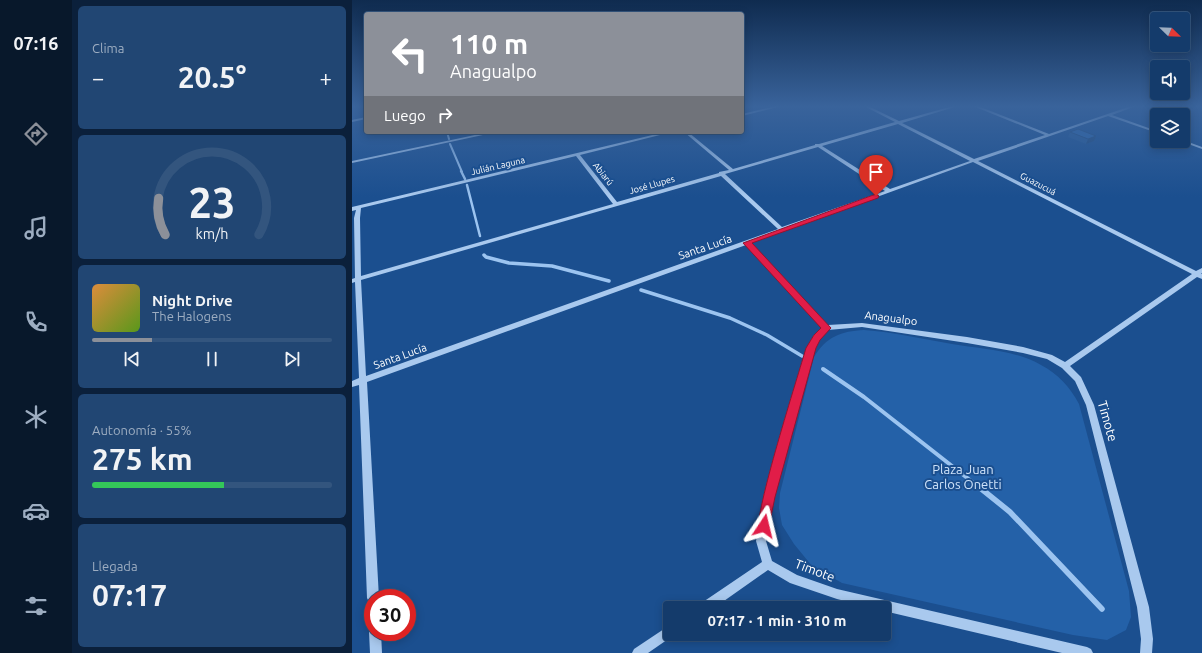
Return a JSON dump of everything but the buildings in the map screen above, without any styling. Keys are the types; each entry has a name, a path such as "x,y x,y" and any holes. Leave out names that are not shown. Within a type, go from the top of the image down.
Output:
{"street":[{"path":"352,162 474,136"},
{"name":"Julián Laguna","path":"356,208 652,136"},
{"path":"691,136 731,170"},
{"name":"José Llupes","path":"355,280 847,136"},
{"name":"Guazucuá","path":"926,136 1200,274"},
{"name":"Santa Lucía","path":"352,384 1044,136"},
{"path":"1190,144 1202,148"},
{"path":"817,145 889,191"},
{"name":"Abiarú","path":"577,155 616,204"},
{"path":"721,174 782,230"},
{"path":"356,208 355,280 362,380 373,589"},
{"path":"714,601 768,564 761,540 769,497 811,348 826,328 747,243"},
{"path":"1065,366 1200,274"},
{"name":"Anagualpo","path":"826,328 862,325 967,340 1023,350 1049,357 1065,366"},
{"name":"Timote","path":"1065,366 1078,380 1090,405 1143,607 1147,639 1146,653"},
{"name":"Timote","path":"768,564 794,579 837,594 1087,653"},
{"path":"638,653 663,636"},
{"path":"375,641 376,653"}],"green space":[{"name":"Plaza Juan Carlos Onetti","path":"864,330 897,334 1020,356 1047,369 1068,387 1079,404 1129,591 1131,617 1126,630 1107,640 1073,635 842,583 812,566 794,544 782,525 779,508 780,493 814,357 824,344 835,336 848,332"}],"waterway":[{"path":"450,144 462,172"},
{"path":"461,171 465,179"},
{"path":"467,185 480,236"},
{"path":"484,255 486,257 509,263 552,266 609,281"},
{"path":"641,290 730,318 767,335 802,356"},
{"path":"823,369 864,397 980,488"},
{"path":"979,487 1010,512 1102,609"}],"route":[{"path":"764,526 769,497 811,348 826,328 747,243 876,196"}]}
